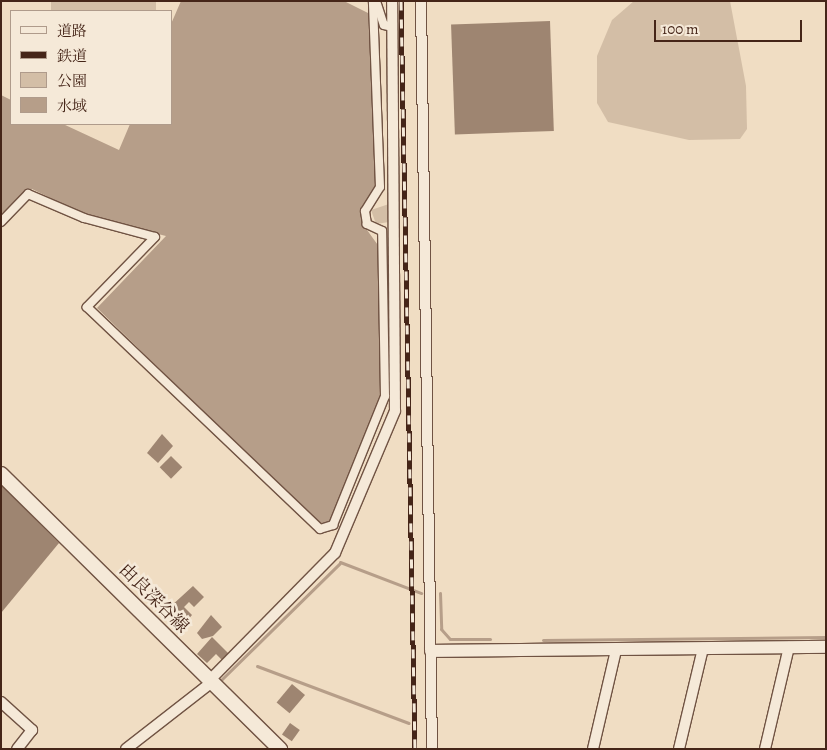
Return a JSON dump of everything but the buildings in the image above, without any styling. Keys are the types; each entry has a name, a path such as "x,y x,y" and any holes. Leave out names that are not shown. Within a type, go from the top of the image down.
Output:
{"main road":[{"name":"由良深谷線","path":"1,474 280,749"}],"street":[{"path":"375,1 384,25 392,28"},
{"path":"1,222 28,194 84,218 155,237 87,307 320,529 333,525 385,396 382,231 367,224 365,211 380,187 375,1"},
{"path":"126,749 211,681 335,553 395,411 392,1"},
{"path":"421,1 432,749"},
{"path":"765,749 788,647"},
{"path":"431,651 826,647"},
{"path":"679,749 703,648"},
{"path":"593,749 616,650"},
{"path":"1,702 32,730 16,749"}],"green space":[{"path":"51,1 156,1 156,10 51,10"},
{"path":"634,1 730,1 746,86 747,129 740,139 689,140 608,122 597,103 597,56 612,20"},
{"path":"389,204 389,222 376,224 371,210"}],"water":[{"path":"181,1 344,1 368,13 377,187 363,210 367,230 380,248 382,396 332,523 321,526 97,308 166,236 89,217 32,189 1,214 1,95 10,100 10,125 65,125 119,150 130,125 172,125 172,22"}],"waterway":[{"path":"340,562 421,593"},
{"path":"222,679 340,563"},
{"path":"440,593 441,629 450,639 490,639"},
{"path":"543,640 826,637"},
{"path":"257,666 409,723"}],"railway":[{"path":"401,1 415,749"}]}
